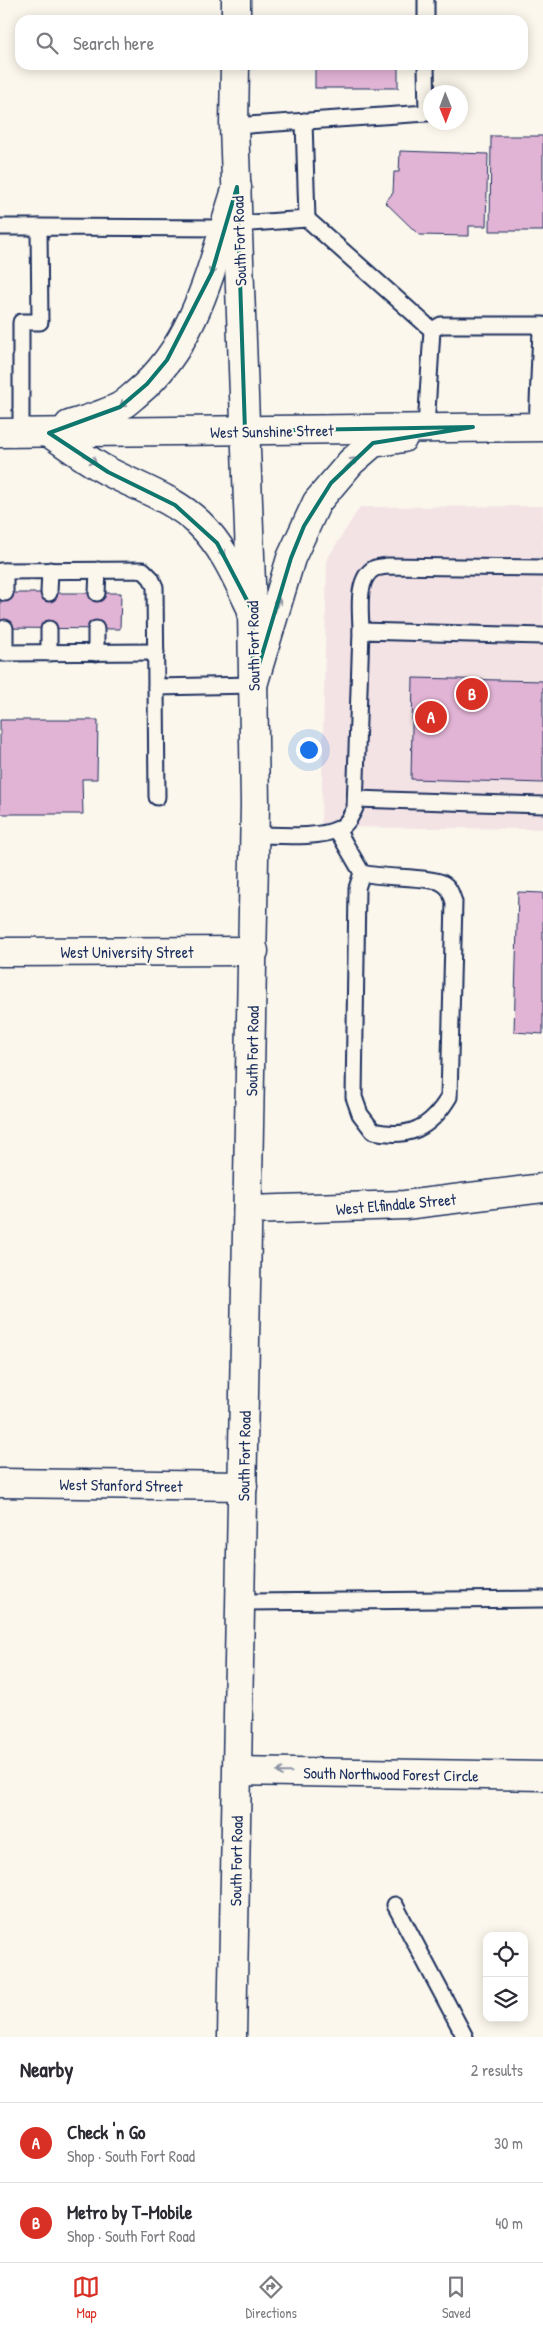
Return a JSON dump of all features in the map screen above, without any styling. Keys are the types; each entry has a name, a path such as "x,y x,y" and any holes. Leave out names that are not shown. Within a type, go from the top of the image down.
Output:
{"street":[{"path":"236,0 236,15"},
{"name":"South Fort Road","path":"232,2037 242,1602 255,835 252,610 246,431 231,226 236,187 234,70"},
{"name":"South Fort Road","path":"49,433 120,407 147,384 172,352 196,308 231,226"},
{"path":"253,685 291,558 313,510 331,483 373,443 473,427"},
{"name":"West Sunshine Street","path":"11,433 540,427"},
{"path":"49,433 108,472 175,505 198,522 217,543 231,565 252,610"},
{"name":"West University Street","path":"0,952 254,951"},
{"name":"West Elfindale Street","path":"248,1210 405,1205 543,1188"},
{"name":"West Stanford Street","path":"0,1483 243,1486"},
{"name":"South Northwood Forest Circle","path":"238,1772 543,1776"}],"lane":[{"path":"426,0 426,15"},
{"path":"234,126 427,112 426,70"},
{"path":"304,121 307,219 432,330"},
{"path":"0,227 231,226 307,219"},
{"path":"11,433 21,322 40,322 39,227"},
{"path":"432,330 441,325 543,326 541,330 540,427"},
{"path":"426,428 432,330"},
{"path":"255,835 322,834 338,830 348,822 356,808 361,593 364,580 374,568 387,566 543,568"},
{"path":"49,593 50,570"},
{"path":"97,593 98,570"},
{"path":"5,593 3,571 143,570 151,578 155,587 157,797"},
{"path":"5,628 3,653 156,652"},
{"path":"49,629 49,653"},
{"path":"96,629 96,653"},
{"path":"361,631 543,636"},
{"path":"156,687 253,685"},
{"path":"356,799 543,805"},
{"path":"338,830 362,873 374,877 440,881 450,891 454,902 448,1097 439,1114 423,1126 407,1134 388,1134 373,1131 360,1114 354,1097 357,888 362,873"},
{"path":"242,1602 543,1599"},
{"path":"395,1906 465,2037"}],"highlighted area":[{"path":"237,187 245,431 473,427 373,443 331,483 304,526 291,558 253,685 252,610 217,543 175,505 108,472 49,433 120,407 147,384 167,360 212,272"}],"shaded area":[{"path":"543,506 543,829 321,827 327,559 360,507"}],"building":[{"path":"315,70 398,70 398,88 315,88"},
{"path":"491,136 543,136 543,231 490,231"},
{"path":"400,151 488,154 486,226 469,226 469,236 419,235 385,202 393,193 394,172 399,172"},
{"path":"0,593 121,593 120,629 0,628"},
{"path":"413,678 543,681 543,783 411,779"},
{"path":"0,720 98,720 97,779 82,779 83,814 0,814"},
{"path":"518,892 543,893 543,1034 514,1032"}],"place":[{"name":"Metro by T-Mobile","path":"472,694"},
{"name":"Check 'n Go","path":"431,717"}]}
